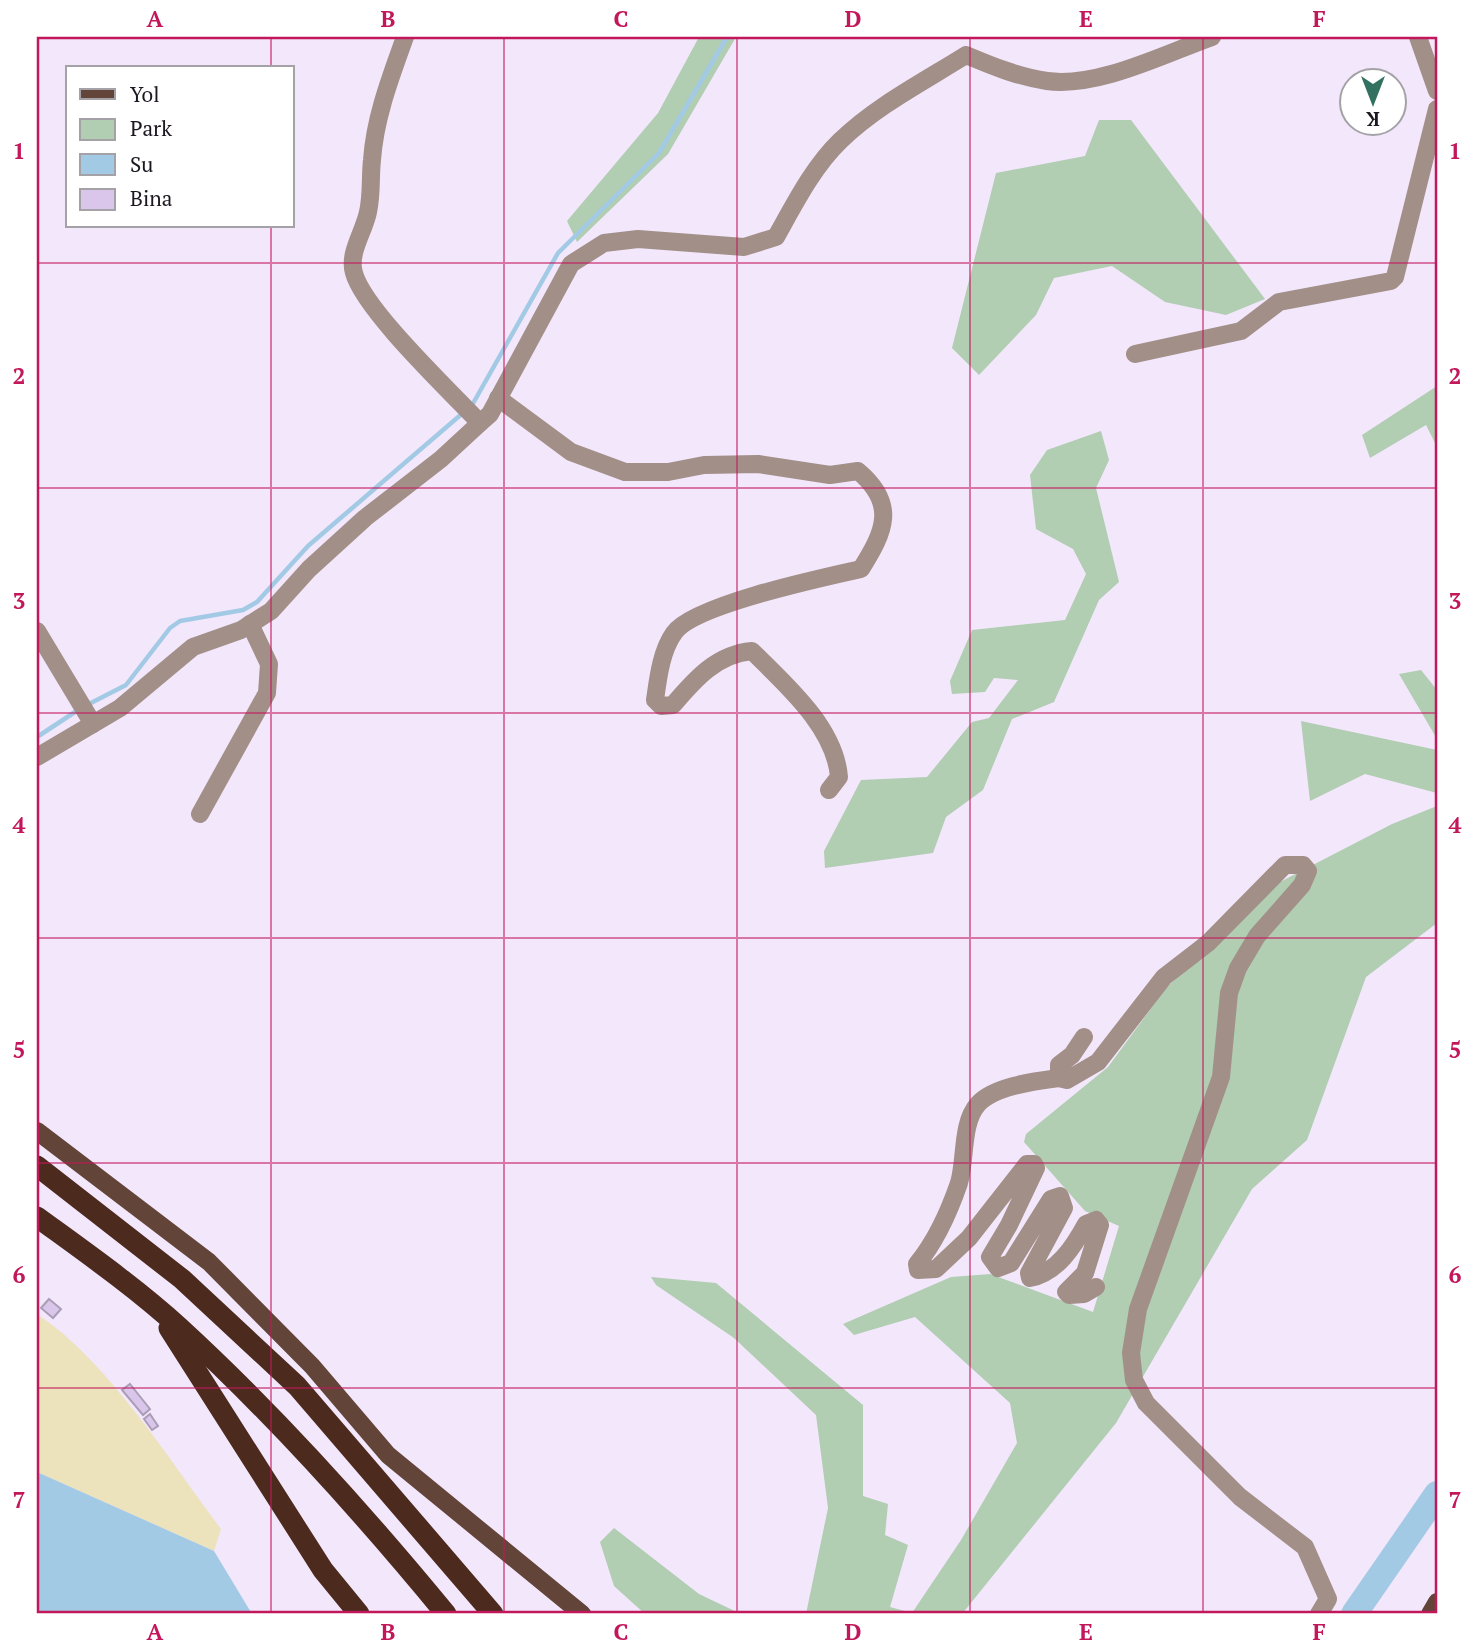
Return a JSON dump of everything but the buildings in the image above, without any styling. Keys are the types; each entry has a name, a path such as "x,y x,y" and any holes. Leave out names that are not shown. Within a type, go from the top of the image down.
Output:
{"highway":[{"path":"37,1166 182,1279 297,1386 493,1614"},
{"path":"37,1217 156,1309 291,1436 378,1531 446,1614"},
{"path":"156,1309 323,1570 359,1614"}],"main road":[{"path":"37,1131 209,1262 312,1366 388,1455 582,1614"},
{"path":"1430,1614 1437,1602"}],"street":[{"path":"405,37 393,65 384,100 372,160 373,190 368,216 352,256 354,274 389,327 480,423"},
{"path":"37,757 120,708 193,647 250,624 271,611 309,569 365,518 441,459 490,414 571,264 604,243 638,239 744,247 776,237 797,199 838,142 884,106 966,55 1001,71 1048,82 1088,80 1212,37"},
{"path":"1418,37 1437,92"},
{"path":"1135,354 1241,331 1279,302 1391,281 1395,277 1437,109"},
{"path":"498,398 571,452 625,472 668,472 704,465 758,464 830,475 858,471 871,482 884,504 883,520 880,540 861,569 724,606 688,621 674,632 659,672 655,700 661,706 673,705 697,676 733,653 752,651 824,732 838,758 839,777 829,790"},
{"path":"200,814 267,693 269,664 250,624"},
{"path":"37,631 93,723"},
{"path":"1096,1287 1084,1294 1069,1295 1066,1292 1085,1273 1100,1225 1096,1220 1086,1224 1072,1251 1044,1272 1030,1278 1029,1273 1064,1208 1060,1196 1051,1199 1011,1262 998,1268 990,1257 1036,1168 1034,1164 1027,1164 969,1238 936,1269 918,1269 916,1264 932,1246 959,1181 968,1126 978,1104 1018,1082 1059,1078 1067,1080 1098,1062 1164,977 1208,943 1285,865 1303,865 1308,871 1302,885 1257,936 1238,968 1229,993 1221,1077 1138,1309 1130,1353 1134,1380 1146,1404 1240,1496 1305,1547 1328,1599 1319,1614"},
{"path":"1059,1078 1059,1065 1072,1055 1084,1037"}],"green space":[{"path":"699,37 736,37 668,154 577,242 567,221 658,113"},
{"path":"1099,120 1131,120 1265,299 1226,315 1165,302 1112,266 1054,278 1036,315 979,375 952,348 996,173 1085,156"},
{"path":"1437,386 1437,447 1426,425 1370,458 1362,435"},
{"path":"1101,431 1109,460 1096,488 1119,582 1099,600 1054,702 1012,719 983,790 946,817 933,853 825,868 824,851 861,780 927,777 972,722 989,718 1018,680 994,678 985,692 952,694 950,681 972,630 1065,620 1086,574 1073,549 1036,529 1030,475 1047,450"},
{"path":"1421,670 1437,690 1437,739 1399,674"},
{"path":"1301,721 1437,750 1437,793 1365,774 1310,801"},
{"path":"1437,806 1437,923 1366,977 1307,1140 1252,1189 1116,1423 962,1614 806,1614 828,1508 816,1415 734,1338 656,1285 651,1277 716,1283 863,1405 863,1496 888,1504 885,1535 908,1545 890,1607 912,1613 961,1540 1017,1443 1010,1403 915,1317 854,1335 843,1324 951,1277 990,1274 1093,1312 1119,1226 1085,1211 1024,1142 1026,1134 1108,1067 1166,988 1280,882 1392,824"},
{"path":"614,1528 699,1594 741,1614 645,1614 614,1586 600,1542"}],"sand":[{"path":"37,1314 89,1358 159,1443 221,1529 214,1551 37,1472"}],"water":[{"path":"37,1472 214,1551 252,1614 37,1614"}],"waterway":[{"path":"471,407 558,253 659,153 727,37"},
{"path":"85,706 126,685 170,628 180,621 243,610 257,602 308,546 464,412"},
{"path":"37,737 78,710"},
{"path":"1354,1614 1437,1494"}]}
